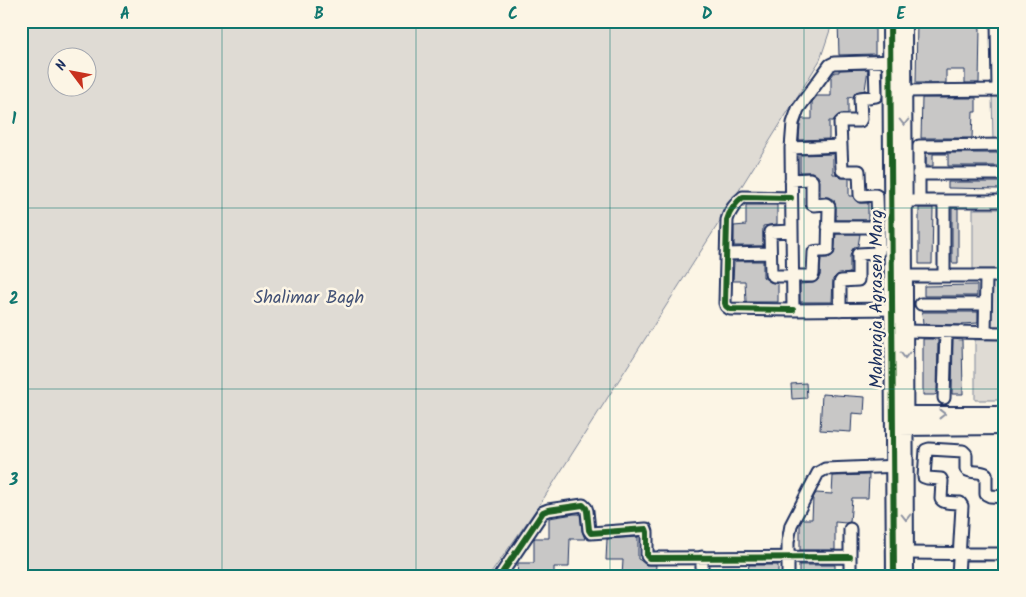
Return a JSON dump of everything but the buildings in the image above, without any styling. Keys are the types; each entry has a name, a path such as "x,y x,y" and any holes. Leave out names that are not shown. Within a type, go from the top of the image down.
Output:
{"street":[{"name":"Maharaja Agrasen Marg","path":"890,21 904,91 905,201 898,276"},
{"name":"Maharaja Agrasen Marg","path":"894,576 900,421 897,61 904,21"},
{"path":"904,91 1001,90 997,21"},
{"path":"793,310 790,148 794,116 827,68 834,63 897,61"},
{"path":"840,310 840,282 858,280 858,254 878,252 877,196 860,194 859,171 842,170 840,122 860,121 860,98 876,96 875,62"},
{"path":"919,201 918,146 1005,145"},
{"path":"790,148 841,146"},
{"path":"918,174 1005,174"},
{"path":"791,180 810,179 811,203 814,205 828,205 828,250 814,252 811,276 774,276 771,274 770,232 792,231"},
{"path":"791,198 741,197 730,213 727,220 726,254 725,303 728,308 793,310 899,309"},
{"path":"905,201 1005,201"},
{"path":"944,201 944,276"},
{"path":"828,227 878,226"},
{"path":"726,254 770,253"},
{"path":"898,276 1005,276"},
{"path":"985,333 986,276"},
{"path":"922,304 985,304"},
{"name":"Maharaja Agrasen Marg","path":"899,309 905,332 900,421"},
{"path":"905,332 1005,333"},
{"path":"944,398 946,332"},
{"path":"900,421 1005,414"},
{"path":"900,421 1005,428"},
{"path":"958,576 961,504 942,501 942,480 924,477 927,450 963,451 966,454 966,469 969,472 982,472 986,474 986,494 1005,497"},
{"name":"Maharaja Agrasen Marg","path":"899,466 906,576"},
{"path":"788,576 788,542 792,525 818,473 825,469 899,466"},
{"path":"500,576 543,512 582,505 587,510 591,533 646,529 647,556 649,558 850,557"},
{"path":"850,529 850,576"},
{"path":"906,553 1005,554"},
{"path":"702,558 702,576"}],"green space":[{"name":"Shalimar Bagh","path":"21,21 833,21 820,60 542,501 489,576 21,576"},
{"path":"992,94 1005,94 1005,140 993,141"},
{"path":"973,209 1005,209 1005,269 973,269"},
{"path":"991,281 1005,281 1005,328 991,328"},
{"path":"975,340 1005,340 1005,400 975,400"}],"cycle path":[{"path":"890,21 894,576"},
{"path":"791,198 743,197 731,211 727,220 725,303 730,309 793,310"},
{"path":"500,576 543,512 583,505 587,511 591,533 646,529 647,556 649,558 850,557"}]}
